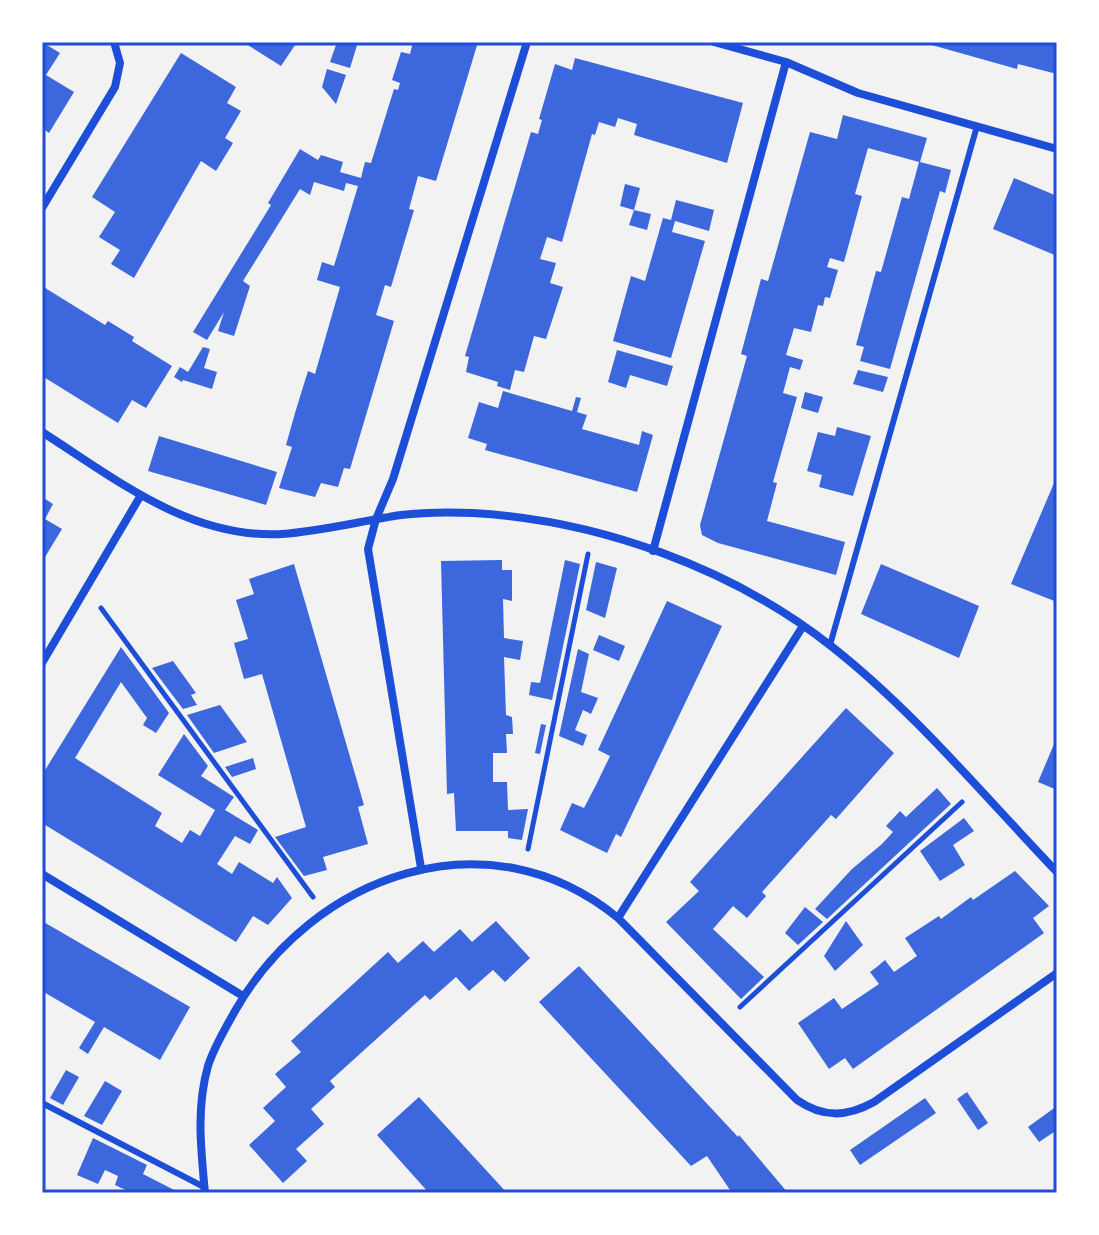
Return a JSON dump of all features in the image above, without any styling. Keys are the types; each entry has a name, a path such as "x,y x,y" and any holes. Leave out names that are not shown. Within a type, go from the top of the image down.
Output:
{"street":[{"path":"42,208 115,87 120,63 114,42"},
{"path":"421,868 368,549 376,519 393,479 527,42"},
{"path":"714,42 786,62 858,93 1057,149"},
{"path":"653,551 786,62"},
{"path":"42,432 141,495 203,525 244,533 284,534 404,515 475,513 544,522 593,533 653,551 724,581 830,645 889,697 1057,872"},
{"path":"42,663 141,495"},
{"path":"618,918 803,626"},
{"path":"205,1190 201,1097 216,1045 243,996 276,952 324,912 371,885 421,868 472,863 524,871 580,892 618,918 797,1100 822,1113 849,1113 874,1102 1057,973"},
{"path":"42,874 243,996"}],"lane":[{"path":"830,645 977,126"},
{"path":"42,1103 205,1190"}],"path":[{"path":"524,871 593,533"},
{"path":"87,588 324,912"},
{"path":"722,1024 977,789"}],"building":[{"path":"42,42 60,53 46,75 74,92 49,133 42,128"},
{"path":"243,42 297,42 281,66"},
{"path":"337,42 358,42 350,68 330,62"},
{"path":"413,42 478,42 436,181 418,176 409,209 414,210 391,287 385,285 376,315 394,321 350,469 344,468 338,487 321,483 315,497 279,488 292,447 286,445 295,413 308,371 315,374 340,287 317,280 322,262 334,266 358,186 346,183 344,191 314,182 310,195 300,189 243,281 250,286 234,336 218,331 224,312 207,340 193,332 271,205 268,203 300,149 318,160 321,155 343,162 340,172 361,178 365,162 371,163 394,89 398,90 400,83 392,80 401,52 410,54"},
{"path":"921,42 1057,42 1057,74 1018,64 1017,69"},
{"path":"181,53 236,87 227,103 241,111 225,138 233,143 216,171 201,161 134,278 111,264 120,250 99,237 115,212 92,197"},
{"path":"575,58 743,103 727,163 634,135 637,124 618,118 615,127 599,122 595,135 592,134 562,242 547,237 540,259 556,263 550,283 563,287 546,339 534,336 524,372 515,370 510,390 497,386 498,382 466,372 469,357 465,356 531,132 538,134 542,120 539,119 555,64 572,70"},
{"path":"327,69 346,75 336,104 322,87"},
{"path":"843,115 927,138 920,162 951,170 945,193 940,191 890,369 860,361 864,347 856,345 876,271 881,272 902,197 909,199 919,162 868,148 855,194 862,196 844,262 830,258 827,267 838,270 830,298 825,297 823,306 818,305 811,332 794,328 786,355 803,360 800,370 790,367 783,393 797,397 773,482 777,483 767,521 845,542 836,575 718,543 702,535 700,525 747,356 741,354 761,279 768,281 810,132 837,139"},
{"path":"1014,178 1057,196 1057,256 993,229"},
{"path":"625,184 640,188 634,210 620,206"},
{"path":"676,200 714,210 709,231 675,221 672,232 705,241 671,358 613,341 631,276 645,281 663,218 671,220"},
{"path":"634,210 651,214 647,230 629,225"},
{"path":"42,286 105,325 108,321 134,337 132,341 172,366 146,408 132,400 118,423 42,376"},
{"path":"203,347 210,349 204,368 217,372 212,389 174,377 180,367 188,372"},
{"path":"617,350 673,366 667,386 630,375 626,388 608,382"},
{"path":"858,370 888,377 883,392 853,384"},
{"path":"503,391 572,411 576,397 581,398 577,412 587,415 582,429 639,445 642,431 653,435 637,492 485,450 487,444 468,438 479,402 498,408"},
{"path":"805,392 823,397 818,413 801,408"},
{"path":"837,427 871,436 853,496 819,487 822,475 807,471 818,432 835,436"},
{"path":"159,436 277,472 266,505 148,471"},
{"path":"1057,476 1057,602 1011,584"},
{"path":"42,497 53,504 45,519 62,529 42,562"},
{"path":"502,560 502,570 512,570 512,601 503,599 504,638 523,641 520,660 504,657 506,715 512,717 513,734 506,734 507,753 493,753 493,782 507,782 508,810 528,809 522,840 508,838 508,831 456,831 454,793 447,794 441,561"},
{"path":"565,560 580,564 552,700 529,695 531,682 540,683"},
{"path":"596,562 617,568 605,618 586,610"},
{"path":"294,564 364,805 358,807 368,844 323,857 327,870 304,876 275,837 306,827 262,674 244,679 234,643 248,639 236,600 254,594 249,579"},
{"path":"881,564 979,606 959,658 861,614"},
{"path":"667,601 722,626 621,837 616,834 607,853 560,830 572,803 584,808 610,756 598,750"},
{"path":"599,635 625,646 619,661 593,650"},
{"path":"121,647 169,713 156,733 143,725 147,718 121,682 75,758 162,813 155,826 182,843 190,830 200,836 215,810 158,775 184,734 208,766 201,776 234,797 225,810 258,830 250,844 235,836 217,864 232,874 239,862 273,883 277,877 292,898 268,925 253,916 236,942 42,823 42,775"},
{"path":"578,649 589,654 581,692 598,698 591,714 583,710 575,730 587,735 583,746 559,736"},
{"path":"173,661 196,693 191,695 197,705 183,709 152,668"},
{"path":"220,705 247,742 214,753 187,715"},
{"path":"846,708 894,753 836,819 831,815 762,892 766,896 747,918 733,906 713,929 764,977 741,999 666,922 699,891 690,882"},
{"path":"541,724 546,725 540,754 535,753"},
{"path":"1057,737 1057,790 1038,782"},
{"path":"253,758 256,769 232,777 225,767"},
{"path":"937,788 951,804 827,919 815,909 852,869 893,832 886,826 900,811 906,817"},
{"path":"964,818 974,831 953,845 965,865 940,881 920,851"},
{"path":"1015,871 1049,906 1033,918 1044,933 853,1069 845,1058 829,1069 798,1023 834,998 842,1009 879,984 870,972 885,960 894,972 917,956 905,938 939,916 941,919 971,897 973,900"},
{"path":"805,907 823,922 798,945 785,933"},
{"path":"42,921 190,1007 160,1060 104,1027 88,1054 79,1048 95,1022 42,991"},
{"path":"496,921 530,958 505,982 493,970 469,991 456,977 430,1000 425,995 330,1081 335,1087 311,1109 324,1124 296,1149 307,1161 283,1183 249,1145 275,1121 263,1108 286,1087 275,1074 301,1052 291,1041 388,952 398,963 423,941 434,952 460,929 472,942"},
{"path":"846,921 863,945 835,971 824,956"},
{"path":"579,966 739,1135 788,1193 732,1193 707,1156 691,1166 539,1002"},
{"path":"66,1070 79,1077 63,1105 50,1098"},
{"path":"105,1081 122,1091 102,1125 84,1116"},
{"path":"967,1092 988,1123 978,1130 957,1099"},
{"path":"419,1097 507,1193 429,1193 377,1135"},
{"path":"925,1098 936,1113 860,1165 850,1150"},
{"path":"1057,1106 1057,1130 1039,1142 1028,1127"},
{"path":"93,1138 147,1165 143,1174 180,1193 132,1193 115,1185 118,1176 105,1170 98,1184 77,1175"}]}
